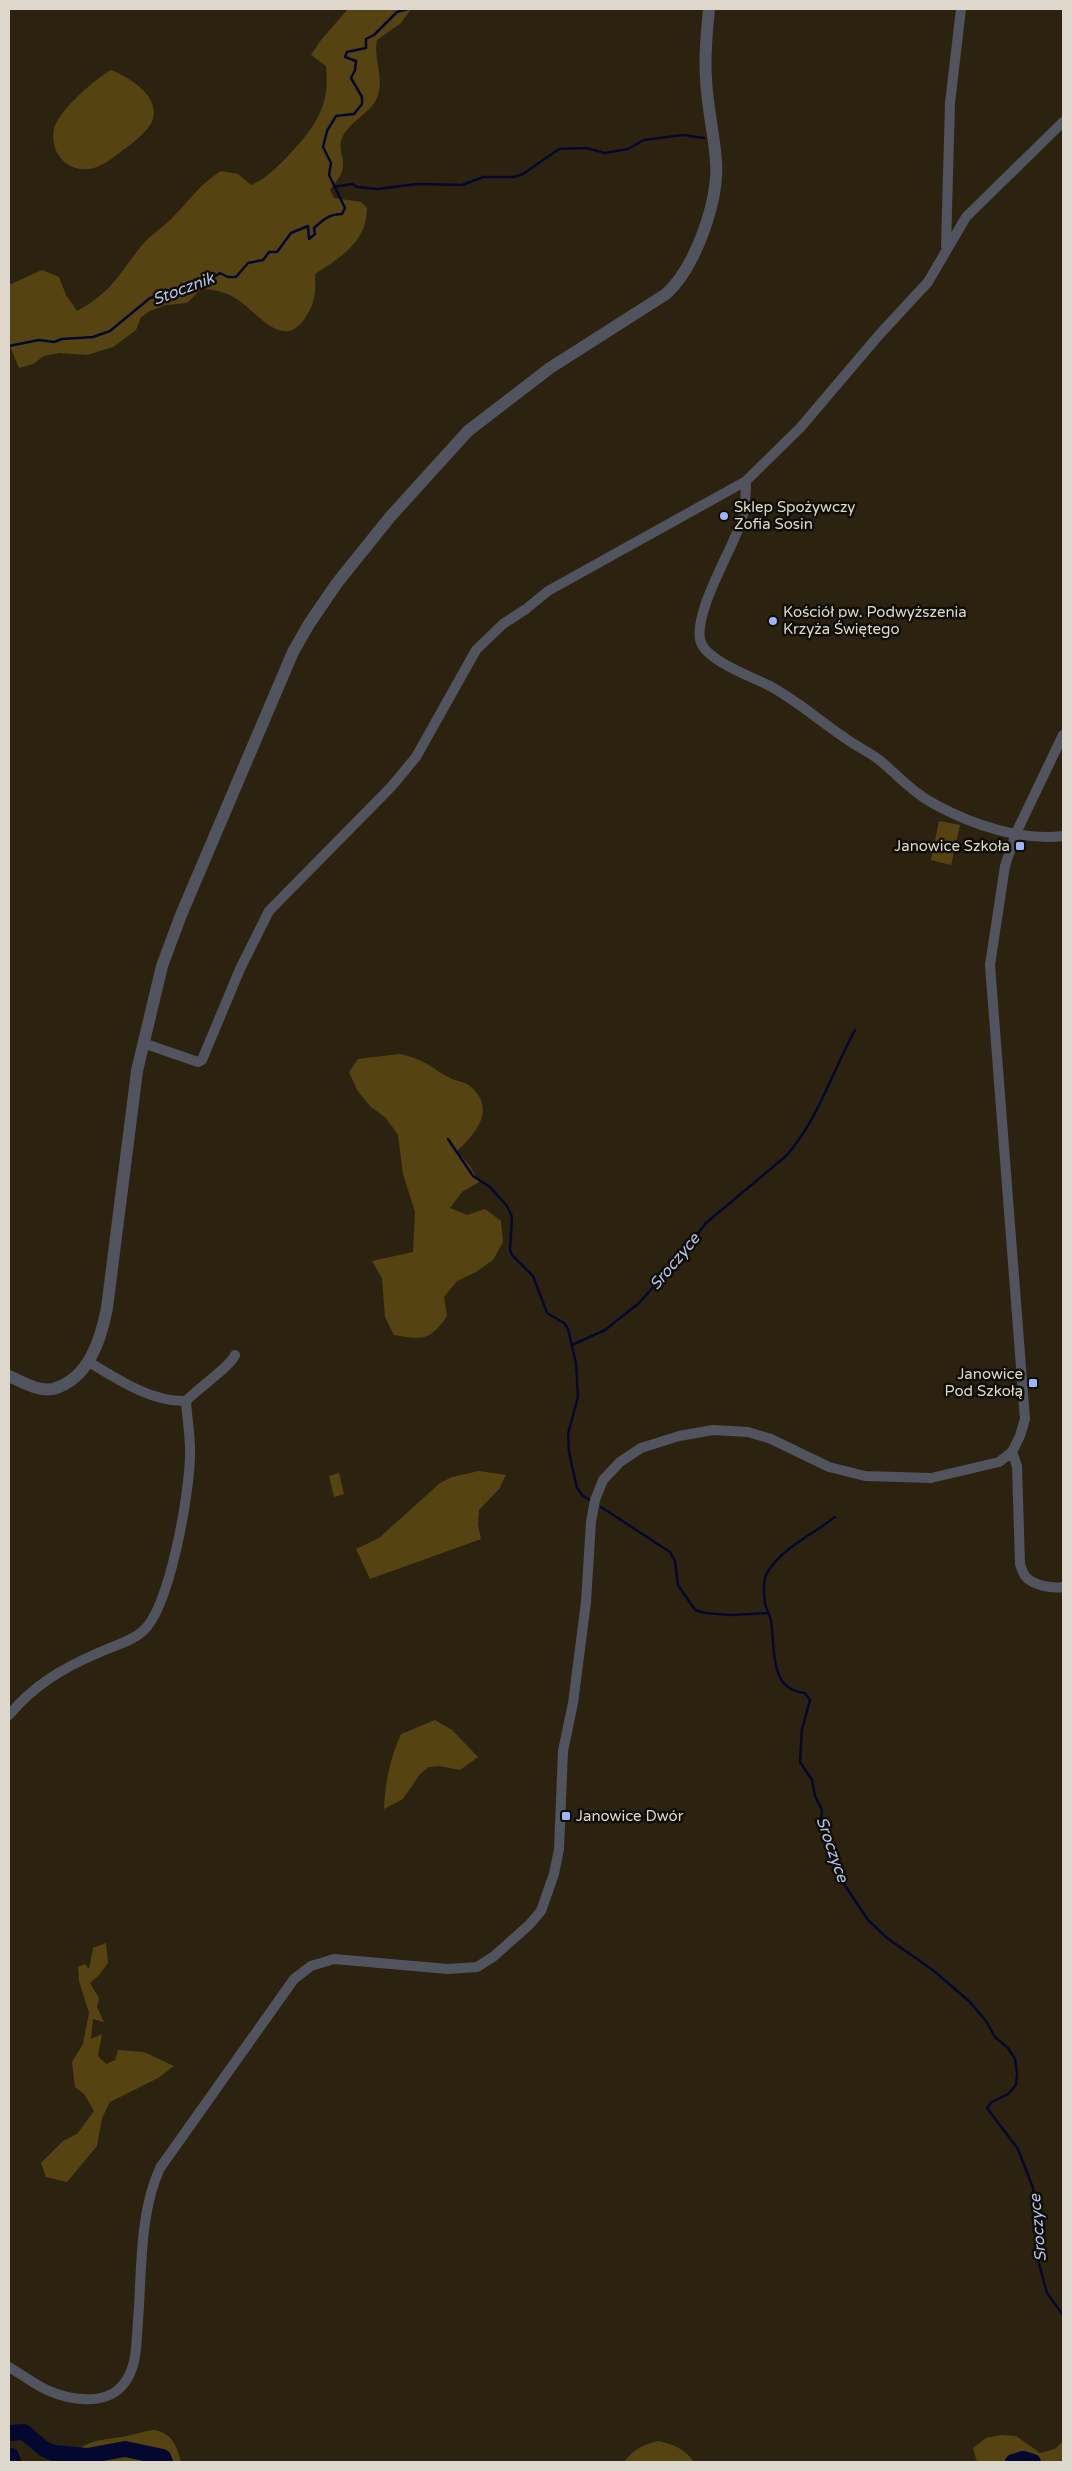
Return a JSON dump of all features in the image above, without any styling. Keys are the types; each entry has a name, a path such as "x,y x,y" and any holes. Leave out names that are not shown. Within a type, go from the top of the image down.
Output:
{"street":[{"path":"9,1376 36,1388 52,1389 79,1374 89,1362 101,1333 107,1308 137,1070 162,966 219,823 293,652 309,624 337,583 390,517 468,431 517,391 562,359 666,294 681,278 702,230 716,178 716,162 706,75 709,9"},
{"path":"946,247 950,103 961,9"},
{"path":"144,1043 198,1062 202,1060 206,1055 240,969 269,911 391,787 416,757 476,650 503,624 526,609 548,591 746,481 800,428 879,335 928,282 946,247 966,216 1063,122"},
{"path":"746,481 745,502 741,521 699,626 700,641 706,651 748,676 771,686 882,762 905,785 935,805 976,823 1016,833 1039,837 1063,836"},
{"path":"9,2366 47,2390 68,2398 85,2400 101,2397 115,2392 122,2386 135,2362 142,2268 153,2184 160,2168 294,1979 310,1966 334,1959 448,1969 477,1967 493,1957 529,1924 540,1911 554,1874 559,1849 562,1751 574,1703 586,1602 591,1522 595,1500 603,1480 620,1462 641,1448 679,1436 712,1430 748,1432 771,1439 829,1467 865,1476 899,1479 932,1478 966,1471 999,1462 1012,1452 1020,1436 1025,1419 990,965 1005,866 1016,833 1063,735"},
{"path":"89,1362 138,1390 176,1401 186,1401 200,1386 228,1366 235,1355"},
{"path":"9,1715 32,1690 56,1673 131,1639 143,1631 151,1620 176,1553 185,1503 190,1456 186,1401"},
{"path":"1012,1452 1017,1466 1020,1564 1025,1576 1033,1581 1054,1589 1063,1587"}],"shaded area":[{"path":"348,9 411,9 401,23 377,40 376,54 380,84 377,98 343,136 341,148 343,169 330,190 334,198 361,202 367,208 366,220 357,240 350,248 334,262 315,274 314,299 303,321 295,328 287,331 279,330 263,321 232,296 217,291 201,289 187,303 166,305 150,311 141,317 136,330 113,347 87,355 59,353 44,356 33,364 19,368 9,344 9,285 42,270 59,277 66,295 77,311 99,297 115,281 143,244 169,221 213,176 221,171 238,174 251,185 271,172 306,136 319,116 326,93 326,66 311,55 321,40"},
{"path":"111,70 135,83 148,96 154,112 152,121 135,141 104,164 87,169 79,169 64,162 59,155 53,139 54,129 69,105 96,80"},
{"path":"939,821 960,825 951,865 931,860"},
{"path":"399,1054 420,1060 450,1078 468,1084 478,1095 482,1103 483,1112 481,1120 477,1129 457,1151 470,1166 479,1182 462,1192 450,1208 467,1215 485,1209 501,1221 503,1242 493,1260 476,1272 457,1281 444,1297 447,1316 436,1330 425,1337 419,1338 394,1335 385,1317 382,1278 372,1261 413,1252 415,1212 403,1174 398,1135 386,1118 370,1106 357,1090 349,1072 358,1059"},
{"path":"479,1471 506,1475 499,1489 479,1510 478,1525 481,1539 370,1579 356,1549 379,1538 440,1483 452,1477"},
{"path":"339,1473 344,1494 334,1497 329,1476"},
{"path":"435,1720 452,1730 478,1757 460,1770 439,1766 429,1767 420,1774 403,1799 384,1809 389,1771 401,1734"},
{"path":"106,1943 108,1963 90,1983 99,1998 97,2007 104,2022 93,2019 91,2039 102,2034 98,2056 106,2064 115,2060 118,2050 144,2052 174,2066 158,2078 110,2102 102,2118 97,2146 67,2182 46,2177 41,2163 63,2141 77,2134 94,2111 84,2094 75,2087 72,2062 83,2044 89,2013 79,1981 78,1967 85,1964 89,1969 93,1948"},
{"path":"154,2430 165,2434 173,2441 181,2462 73,2462 75,2454 87,2444"},
{"path":"1001,2435 1016,2436 1040,2453 1055,2449 1063,2441 1063,2462 977,2462 973,2448 986,2438"},
{"path":"658,2441 678,2448 694,2462 624,2462 639,2448"}],"waterway":[{"name":"Stocznik","path":"9,346 39,340 54,342 62,339 93,337 110,331 150,298 204,283 220,273 228,277 236,277 248,263 263,260 269,252 277,252 291,233 308,226 309,239 315,234 314,228 323,220 333,215 342,214 345,208 329,175 331,163 323,147 327,131 336,116 354,114 362,104 362,97 351,78 355,70 356,61 345,57 347,52 366,48 366,39 374,35 397,12 408,9"},
{"path":"334,187 352,184 357,187 378,189 417,184 462,185 483,177 514,177 523,174 559,149 586,148 605,153 628,149 644,140 683,135 704,138"},
{"name":"Sroczyce","path":"572,1345 605,1330 639,1303 679,1258 706,1223 786,1156 807,1128 816,1112 855,1030"},
{"path":"448,1139 473,1176 490,1187 507,1206 512,1217 510,1250 512,1255 533,1276 547,1313 564,1323 568,1329 576,1363 578,1397 568,1434 569,1452 577,1488 583,1496 590,1500"},
{"name":"Sroczyce","path":"601,1507 670,1552 675,1561 678,1585 695,1610 705,1613 731,1615 768,1613"},
{"name":"Sroczyce","path":"835,1517 781,1556 773,1564 765,1579 765,1603 771,1621 776,1667 782,1681 787,1686 805,1693 810,1700 802,1729 800,1762 812,1780 815,1796 822,1810 821,1818 835,1847 838,1873 868,1920 887,1938 934,1971 970,2002 986,2021 995,2037 1008,2048 1015,2059 1016,2085 1008,2094 992,2102 987,2108 1018,2149 1033,2188 1038,2260 1047,2293 1063,2315"},
{"path":"9,2433 24,2432 44,2449 54,2453 87,2456 125,2449 163,2457 165,2462"},
{"path":"9,2456 11,2456 13,2462"},
{"path":"1013,2462 1023,2459 1033,2462"}],"place":[{"name":"Sklep Spożywczy Zofia Sosin","path":"724,516"},
{"name":"Kościół pw. Podwyższenia Krzyża Świętego","path":"773,621"},
{"name":"Janowice Szkoła","path":"1020,846"},
{"name":"Janowice Pod Szkołą","path":"1033,1383"},
{"name":"Janowice Dwór","path":"566,1816"}]}
